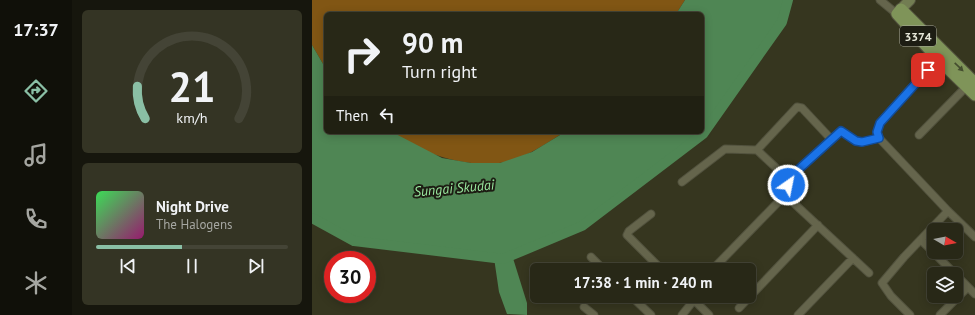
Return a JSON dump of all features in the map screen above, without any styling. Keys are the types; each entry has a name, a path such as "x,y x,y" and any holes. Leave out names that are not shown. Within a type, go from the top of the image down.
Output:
{"main road":[{"name":"3374","path":"899,12 941,56 971,84 975,94"}],"street":[{"path":"880,0 899,12 910,0"},
{"path":"941,56 880,123 877,132 879,138 948,211 975,237"},
{"path":"919,135 971,84"},
{"path":"757,150 797,107 802,108 831,139"},
{"path":"719,263 785,195 788,179 841,131 856,141 862,142 879,138"},
{"path":"682,182 725,149 757,150 788,179"},
{"path":"785,195 869,273"},
{"path":"910,315 891,296 882,283 948,211"},
{"path":"652,214 629,231 627,235 655,263"},
{"path":"739,308 818,226"},
{"path":"921,240 947,267"},
{"path":"591,257 597,263"},
{"path":"798,315 853,258"},
{"path":"963,282 975,294"},
{"path":"940,315 968,287"},
{"path":"638,303 651,315"},
{"path":"682,315 689,303"},
{"path":"697,303 709,315"},
{"path":"584,307 594,315"}],"shaded area":[{"path":"312,0 685,0 677,12 324,12 324,66 312,45"},
{"path":"395,134 562,134 534,151 516,159 508,162 486,164 457,161 429,153 403,140"}],"water":[{"path":"685,0 788,0 782,22 704,133 704,12 677,12"},
{"name":"Sungai Skudai","path":"312,45 324,66 324,134 396,134 442,158 471,163 500,163 532,152 562,134 703,134 582,226 512,255 527,303 527,315 507,314 499,292 494,258 354,241 312,218"}],"waterway":[{"path":"704,133 782,22 788,0"},
{"path":"312,218 354,241 503,259 582,226 703,134"}],"route":[{"path":"788,185 788,179 841,131 844,131 856,141 862,142 879,138 877,132 880,123 928,70"}]}
